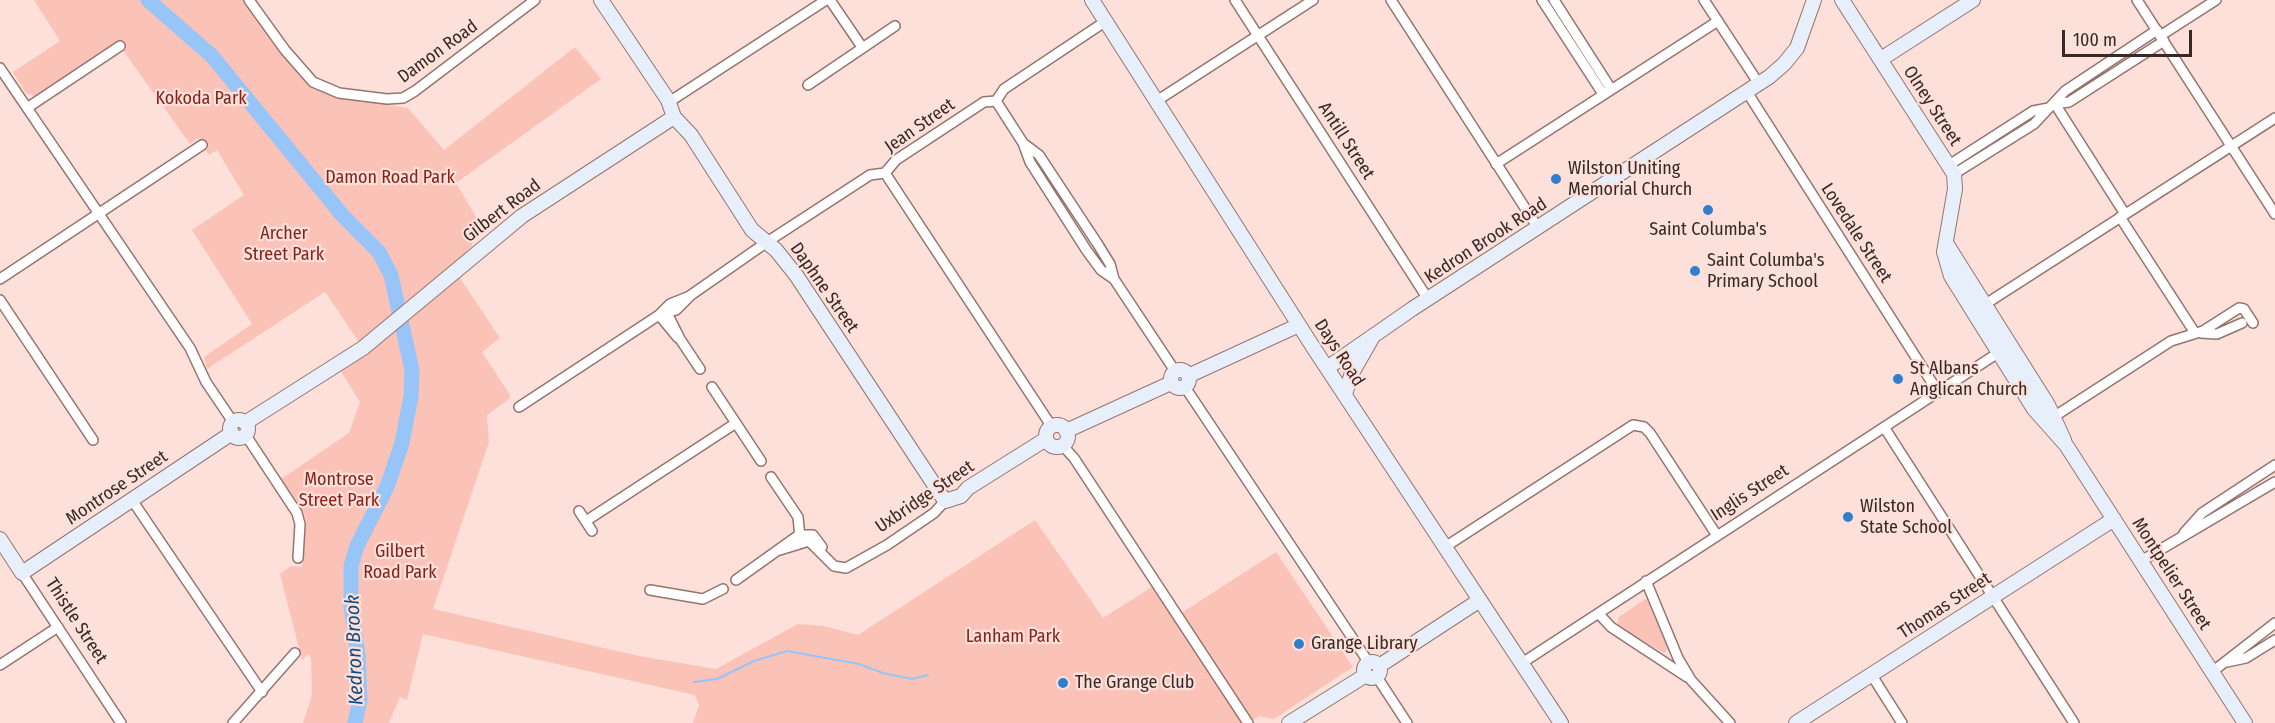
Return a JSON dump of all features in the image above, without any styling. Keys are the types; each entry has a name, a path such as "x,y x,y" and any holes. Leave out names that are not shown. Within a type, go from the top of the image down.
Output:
{"street":[{"name":"Damon Road","path":"249,0 285,50 313,82 339,93 387,99 403,98 416,91 535,0"},
{"name":"Daphne Street","path":"601,0 669,102 674,117 691,135 752,230 784,260 803,286 945,501"},
{"path":"669,102 828,0 862,47"},
{"name":"Days Road","path":"1092,0 1158,100 1299,325 1561,723"},
{"name":"Antill Street","path":"1235,0 1428,299"},
{"path":"1158,100 1313,0"},
{"path":"1391,0 1538,228"},
{"path":"1542,0 1607,92"},
{"path":"1554,0 1607,92"},
{"path":"1704,0 1759,84"},
{"name":"Kedron Brook Road","path":"1327,368 1428,299 1759,84 1784,64 1797,48 1814,0"},
{"name":"Olney Street","path":"1842,0 1951,170 1955,189 1945,242"},
{"path":"1881,59 1972,0"},
{"path":"2137,0 2275,214"},
{"path":"1951,170 2033,111 2066,103 2160,36 2216,0"},
{"name":"Jean Street","path":"519,407 870,176 885,173 896,160 984,102 996,101 1004,89 1106,21"},
{"path":"1496,164 1718,21"},
{"path":"808,85 895,26"},
{"path":"27,108 120,46"},
{"path":"0,68 189,348 206,382 297,513 300,524 298,558"},
{"name":"Lovedale Street","path":"1747,92 1938,392"},
{"path":"996,101 1023,143 1039,154 1110,264 1114,279 1173,377 1177,389 1299,325"},
{"path":"2052,106 2197,333"},
{"name":"Gilbert Road","path":"363,348 522,216 674,117"},
{"path":"1984,305 2275,117"},
{"path":"0,279 202,145"},
{"path":"885,173 1049,433 1053,447 1063,446"},
{"name":"Montpelier Street","path":"1945,242 2055,416 2066,446"},
{"name":"Montpelier Street","path":"1945,242 1945,260 1951,276 1998,353 2040,417 2066,446 2245,723"},
{"path":"0,300 93,440"},
{"path":"2055,416 2174,339 2197,333 2240,308 2244,309 2253,323"},
{"path":"664,312 700,369"},
{"path":"2197,333 2217,334 2242,323"},
{"path":"1345,394 1352,373 1375,334"},
{"name":"Montrose Street","path":"22,573 363,348"},
{"name":"Inglis Street","path":"1522,663 1599,614 1716,534 1998,353"},
{"path":"1066,431 1173,377"},
{"path":"1187,382 1407,723"},
{"path":"712,387 761,461"},
{"path":"586,521 735,423"},
{"path":"1445,547 1628,427 1646,424 1716,534"},
{"path":"1049,433 1060,426 1066,431 1067,439 1063,446"},
{"path":"1884,427 2074,723"},
{"name":"Uxbridge Street","path":"803,537 815,537 836,567 848,567 887,545 934,513 945,501 961,496 968,488 1049,433"},
{"path":"1063,446 1080,467 1248,723"},
{"path":"2184,533 2202,513 2275,465"},
{"path":"736,580 803,537 799,519 771,477"},
{"path":"2141,561 2184,533 2200,527 2275,482"},
{"path":"132,500 262,692"},
{"path":"579,512 592,531"},
{"name":"Thomas Street","path":"1796,723 2114,519"},
{"name":"Thistle Street","path":"0,539 122,723"},
{"path":"1646,581 1675,650 1691,680"},
{"path":"650,590 703,599 723,589"},
{"path":"1289,723 1480,600"},
{"path":"1599,614 1611,627 1691,680 1730,723"},
{"path":"2212,672 2275,622"},
{"path":"0,665 58,627"},
{"path":"2227,662 2246,658 2275,639"},
{"path":"1662,660 1675,650"},
{"path":"233,723 295,653"},
{"path":"1871,674 1902,723"}],"green space":[{"path":"34,0 243,0 308,86 337,97 408,108 444,150 575,47 601,79 456,183 482,227 473,236 472,246 452,266 500,338 482,352 510,395 509,399 487,415 489,442 433,609 639,656 716,669 798,624 823,626 858,635 1035,520 1103,618 1155,585 1175,617 1276,552 1353,667 1274,719 1259,716 1249,723 693,723 699,705 695,695 423,634 407,700 400,697 389,723 303,723 312,695 311,658 308,654 302,660 280,574 291,566 302,567 306,520 303,511 281,479 349,433 360,402 340,370 365,351 325,292 207,369 204,357 252,324 192,230 244,195 217,150 209,155 198,138 190,144 117,42 41,93 35,96 26,93 13,72 60,41"},
{"path":"1647,598 1668,649 1664,653 1617,626 1619,617"}],"waterway":[{"name":"Kedron Brook","path":"148,0 212,56 343,216 379,252 391,275 412,370 411,396 402,443 387,487 357,546 351,566 351,606 358,655 360,700 355,723"},
{"path":"694,682 717,679 754,661 787,651 859,664 883,673 912,679 928,675"}],"place":[{"name":"Wilston Uniting Memorial Church","path":"1556,179"},
{"name":"Saint Columba's","path":"1708,210"},
{"name":"Saint Columba's Primary School","path":"1695,271"},
{"name":"St Albans Anglican Church","path":"1898,379"},
{"name":"Wilston State School","path":"1848,517"},
{"name":"Grange Library","path":"1299,644"},
{"name":"The Grange Club","path":"1063,683"}],"park label":[{"name":"Kokoda Park","path":"201,99"},
{"name":"Damon Road Park","path":"390,178"},
{"name":"Archer Street Park","path":"284,244"},
{"name":"Montrose Street Park","path":"339,490"},
{"name":"Gilbert Road Park","path":"400,562"},
{"name":"Lanham Park","path":"1013,637"}]}
